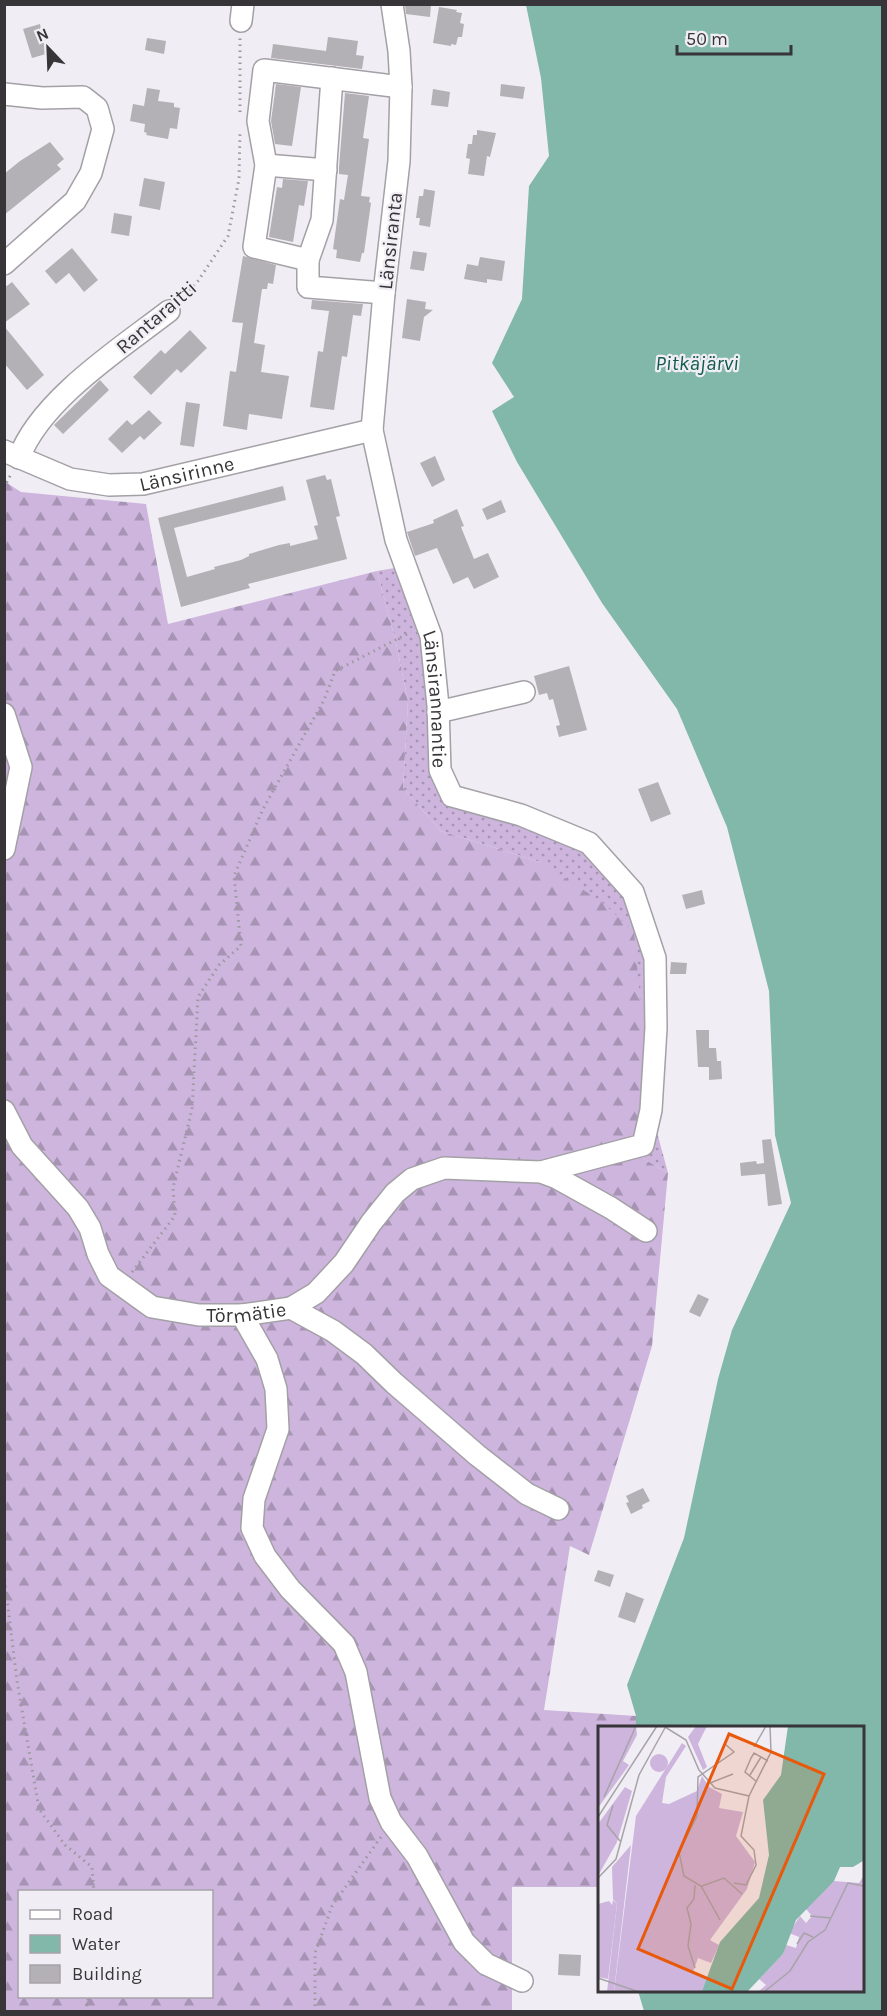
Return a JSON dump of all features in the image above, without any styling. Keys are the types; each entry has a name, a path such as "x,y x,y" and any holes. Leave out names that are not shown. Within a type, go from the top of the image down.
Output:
{"street":[{"name":"Länsiranta","path":"372,430 399,161 401,87 399,51 392,4"},
{"path":"308,260 254,247 266,165 258,121 264,70 401,87"},
{"path":"332,78 322,220 308,260 308,287 384,293"},
{"path":"4,94 42,98 83,97 97,108 103,129 92,172 75,201 4,264"},
{"path":"266,165 326,170"},
{"name":"Rantaraitti","path":"12,454 24,445 42,419 78,382 169,311"},
{"name":"Länsirinne","path":"12,454 70,479 109,485 142,483 372,430"},
{"name":"Länsirannantie","path":"372,430 396,540 431,636 438,712 440,770 452,796 521,815 589,843 633,892 655,958 656,1028 651,1110 643,1145 541,1172"},
{"path":"438,712 524,692"},
{"path":"4,714 21,767 4,849"},
{"name":"Törmätie","path":"4,1111 22,1146 78,1208 90,1228 98,1254 109,1276 152,1307 199,1315 242,1315 291,1308 333,1331 364,1354 477,1455 527,1494 558,1509"},
{"path":"291,1308 316,1293 344,1263 394,1193 412,1179 444,1168 541,1172 557,1178 611,1208 646,1231"},
{"path":"242,1315 267,1359 276,1389 278,1419 278,1429 254,1499 252,1528 265,1556 290,1589 344,1644 356,1672 380,1798 391,1822 417,1856 464,1942 486,1964 522,1981"}],"path":[{"path":"240,115 238,84 242,13"},
{"name":"Rantaraitti","path":"169,311 198,282 228,236 239,179 240,125"},
{"path":"123,1286 175,1216 173,1188 192,1108 198,998 219,965 241,946 234,876 263,809 324,700 335,671 427,624"},
{"path":"4,1574 17,1681 39,1809 65,1845 92,1867 94,1890"},
{"path":"315,2012 315,1953 332,1906 391,1822"}],"green space":[{"path":"4,481 21,492 146,504 168,624 377,571 408,701 403,788 441,831 540,862 602,902 634,932 645,1055 638,1140 644,1159 668,1173 652,1346 589,1555 570,1546 544,1710 636,1716 636,1726 598,1726 598,1887 512,1887 512,2011 5,2011"},
{"path":"406,566 427,624 452,796 589,843 633,892 655,958 651,1110 668,1173 644,1159 638,1140 639,1110 540,862 441,831 403,788 408,701 377,571"}],"water":[{"name":"Pitkäjärvi","path":"526,5 882,5 882,2011 644,2011 638,1992 863,1992 863,1726 636,1726 636,1716 627,1685 684,1538 718,1379 732,1330 791,1203 775,1135 769,991 727,827 677,709 602,603 517,462 492,411 514,397 492,363 522,299 529,186 549,156 541,78"}],"building":[{"path":"405,4 431,4 430,17 406,14"},
{"path":"439,7 462,13 460,23 464,24 462,37 458,37 456,45 433,43"},
{"path":"40,24 46,54 32,58 23,29"},
{"path":"328,37 358,41 356,55 364,56 362,69 271,58 273,44 326,51"},
{"path":"147,38 166,41 164,54 145,50"},
{"path":"276,84 301,87 292,146 275,144 271,121"},
{"path":"501,84 525,87 523,99 500,96"},
{"path":"147,88 160,90 158,101 174,103 174,107 180,108 177,129 170,128 168,139 146,135 145,124 130,121 133,104 144,106"},
{"path":"433,89 450,92 448,107 431,105"},
{"path":"345,93 369,96 363,138 369,139 361,196 370,197 369,202 371,203 364,253 362,253 360,262 336,258 337,250 333,249 340,199 344,200 348,175 339,174"},
{"path":"477,130 496,133 490,157 487,156 484,176 468,174 470,159 466,158 468,144 472,144 473,135 477,135"},
{"path":"50,142 64,159 57,165 61,169 4,215 4,174"},
{"path":"144,178 165,182 160,210 139,206"},
{"path":"283,179 308,181 304,206 299,205 293,242 269,237 277,187 282,188"},
{"path":"424,189 435,191 430,227 419,225 420,218 416,218 419,196 423,196"},
{"path":"114,213 132,216 129,236 111,233"},
{"path":"72,248 98,280 84,292 69,273 56,284 45,271"},
{"path":"413,251 427,253 424,271 410,269"},
{"path":"243,256 276,265 273,284 268,283 267,289 262,289 254,343 265,345 261,372 289,376 282,419 249,414 247,430 223,426 230,371 236,372 243,323 232,322"},
{"path":"480,257 505,261 502,281 487,279 487,283 464,279 467,264 478,266"},
{"path":"12,282 30,304 4,323 4,288"},
{"path":"407,299 426,302 425,309 433,310 424,317 420,341 402,338"},
{"path":"312,300 363,304 361,316 353,315 347,357 342,356 334,410 310,407 318,351 323,352 329,311 311,309"},
{"path":"4,326 44,375 27,390 4,363"},
{"path":"190,330 207,348 181,373 177,369 151,395 133,377 161,350 165,354"},
{"path":"100,380 109,390 63,434 54,425"},
{"path":"186,402 200,404 194,447 180,445"},
{"path":"149,410 162,423 144,440 140,436 122,453 108,439 127,420 132,425"},
{"path":"435,456 445,480 432,487 420,463"},
{"path":"325,475 327,480 331,479 340,516 336,517 347,559 248,584 250,588 181,607 158,518 283,486 286,500 174,528 187,577 279,545 290,543 290,546 318,539 314,526 318,525 306,480"},
{"path":"501,500 506,512 487,520 482,509"},
{"path":"457,509 464,526 461,527 474,559 488,553 499,577 474,589 468,577 453,584 437,548 415,556 407,532 434,523 433,520"},
{"path":"569,666 587,730 559,737 556,726 560,725 553,699 549,700 547,693 539,695 534,676"},
{"path":"658,782 671,814 651,822 638,789"},
{"path":"702,890 705,904 686,909 682,895"},
{"path":"671,962 687,963 686,974 670,974"},
{"path":"696,1030 709,1030 709,1048 716,1048 717,1061 721,1061 722,1079 709,1080 709,1067 698,1067"},
{"path":"771,1139 782,1204 768,1206 765,1174 741,1176 740,1163 756,1161 757,1164 764,1163 762,1140"},
{"path":"698,1294 709,1299 700,1317 689,1312"},
{"path":"643,1488 650,1501 642,1505 643,1508 631,1514 626,1503 629,1502 626,1496"},
{"path":"598,1570 614,1575 610,1587 594,1581"},
{"path":"626,1592 644,1599 635,1623 618,1617"},
{"path":"559,1954 581,1955 580,1976 558,1975"}]}
